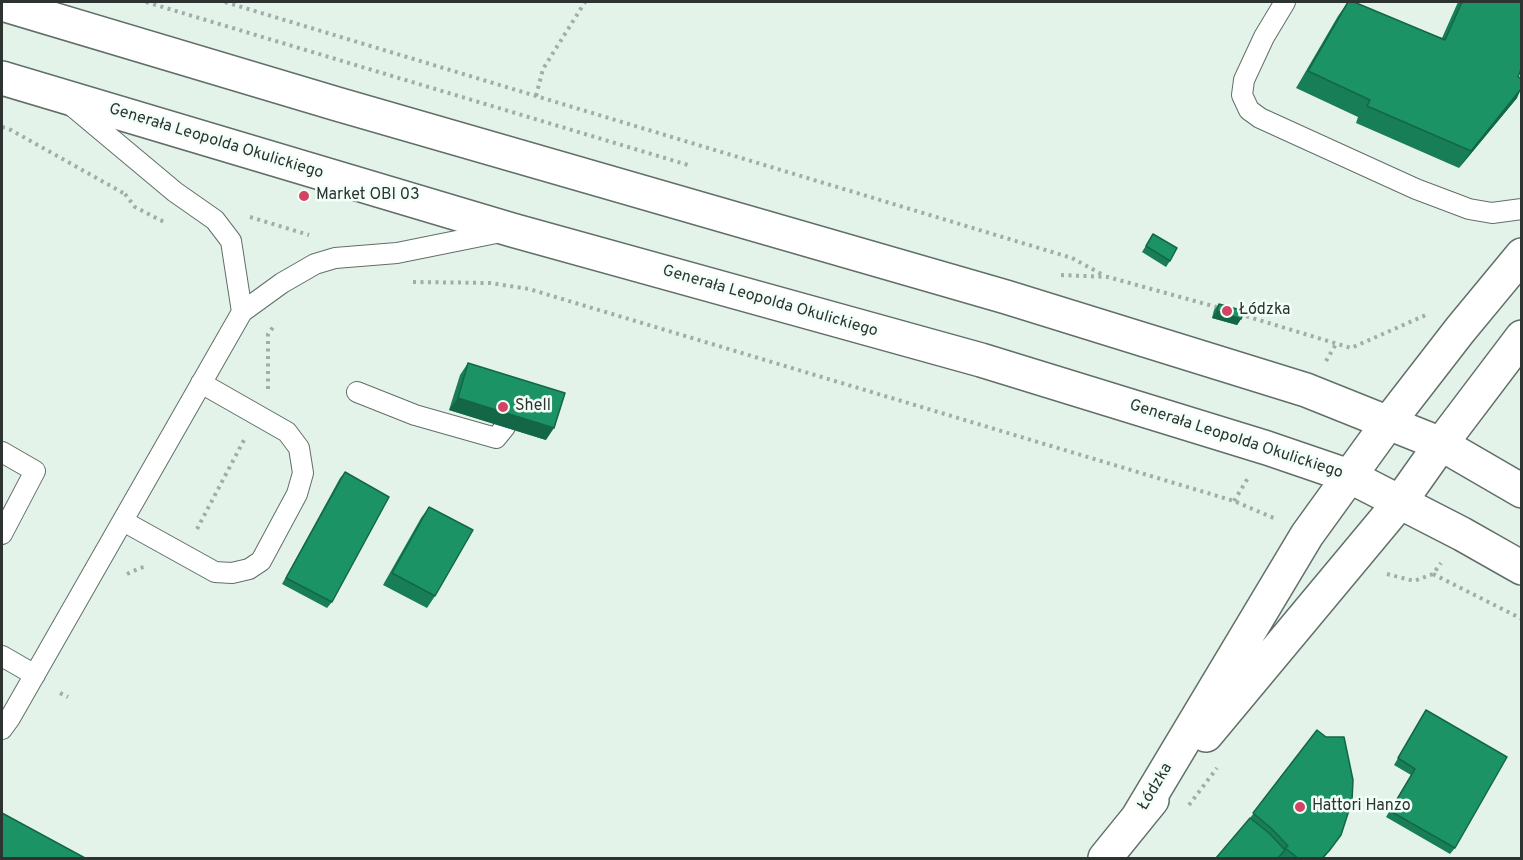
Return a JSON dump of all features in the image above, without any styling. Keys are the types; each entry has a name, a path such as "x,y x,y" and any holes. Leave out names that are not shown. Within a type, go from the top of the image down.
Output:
{"main road":[{"path":"2,4 337,104 1006,297 1306,390 1441,444 1521,491"},
{"name":"Generała Leopolda Okulickiego","path":"2,78 512,230 981,360 1267,448 1349,476 1462,534 1521,568"},
{"name":"Łódzka","path":"1138,817 1307,534 1388,423 1521,255"},
{"name":"Łódzka","path":"1105,858 1400,502 1521,337"}],"lane":[{"path":"1285,2 1264,37 1244,80 1242,95 1249,110 1260,118 1469,209 1492,213 1521,209"},
{"path":"59,95 175,192 215,220 231,241 242,312"},
{"path":"2,729 242,312 282,283 315,264 336,258 397,253 512,230"},
{"path":"123,521 214,572 232,573 249,569 261,561 297,494 303,473 299,448 287,432 201,383"},
{"path":"357,392 414,415 496,438 505,427"},
{"path":"2,452 35,471 2,534"},
{"path":"2,656 35,675"}],"path":[{"path":"146,2 694,167"},
{"path":"225,2 1072,258 1108,277 1226,310"},
{"path":"536,96 543,69 585,2"},
{"path":"2,127 125,194"},
{"path":"1059,275 1108,277"},
{"path":"409,282 490,283 529,289 1234,501 1282,522"},
{"path":"1237,314 1351,348 1435,310"},
{"path":"268,396 268,334 274,326"},
{"path":"1326,361 1336,344"},
{"path":"195,533 244,440"},
{"path":"1234,501 1251,473"},
{"path":"124,578 128,573 151,566"},
{"path":"1386,573 1414,581 1433,574 1521,619"},
{"path":"55,702 60,693 68,697"}],"building":[{"path":"1348,2 1354,2 1445,40 1462,2 1521,2 1521,69 1518,77 1521,78 1521,89 1471,151 1367,106 1370,100 1308,71"},
{"path":"1153,234 1177,248 1170,261 1146,246"},
{"path":"1219,304 1244,311 1241,319 1217,311"},
{"path":"468,363 565,393 554,428 458,398"},
{"path":"345,472 389,497 332,602 286,578"},
{"path":"429,507 473,530 435,596 392,573"},
{"path":"1426,710 1507,757 1455,848 1390,811 1415,769 1398,758"},
{"name":"Hattori Hanzo","path":"1317,730 1326,737 1344,737 1353,780 1352,801 1341,835 1329,851 1322,858 1298,858 1285,848 1288,846 1272,829 1253,813"},
{"path":"2,813 85,858 2,858"},
{"path":"1250,818 1285,850 1278,858 1216,858"}],"place":[{"name":"Market OBI 03","path":"304,196"},
{"name":"Łódzka","path":"1227,311"},
{"name":"Shell","path":"503,407"},
{"name":"Hattori Hanzo","path":"1300,807"}]}
